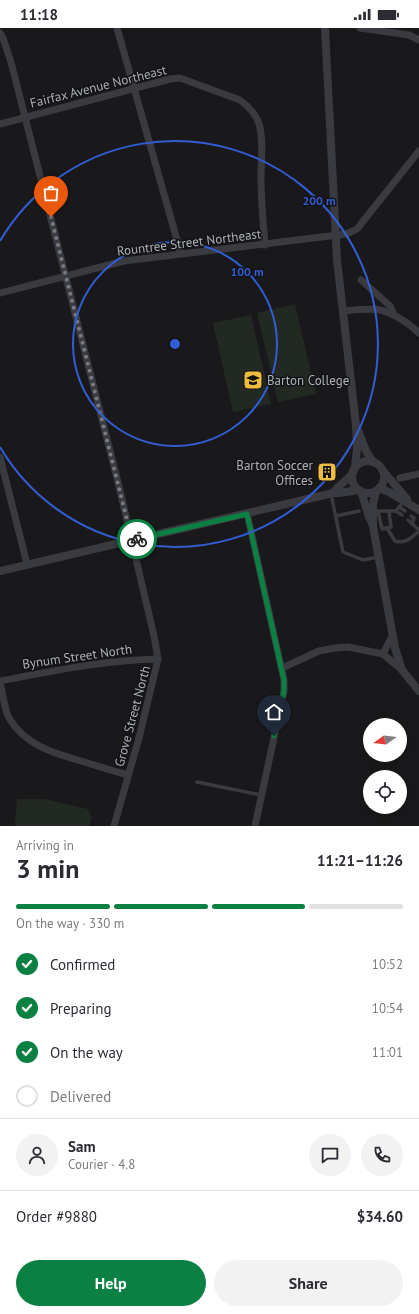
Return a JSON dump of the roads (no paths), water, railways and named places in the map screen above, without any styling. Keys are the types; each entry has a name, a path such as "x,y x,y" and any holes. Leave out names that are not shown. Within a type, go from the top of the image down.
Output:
{"street":[{"path":"116,28 181,254"},
{"path":"325,28 335,236 356,425 357,450 354,482 360,490 368,517 373,526 392,636 402,670"},
{"path":"360,28 409,35 419,40"},
{"name":"Grove Street North","path":"0,33 9,56 66,277 132,540 158,659 114,826"},
{"name":"Fairfax Avenue Northeast","path":"0,124 134,88 180,78 240,100 247,106 259,124 261,140 261,188 265,245"},
{"name":"Rountree Street Northeast","path":"0,293 124,261 346,234 357,229 419,151"},
{"path":"361,280 390,306 394,316"},
{"path":"343,311 376,309 394,316 418,329"},
{"path":"356,425 366,451 373,462 382,468 417,509"},
{"path":"0,457 27,564"},
{"path":"332,493 336,488 348,480 363,462 373,462"},
{"path":"373,526 376,511 373,504 378,489 383,483 384,472"},
{"path":"400,478 419,474"},
{"path":"0,571 332,493 360,490 366,492 378,489 402,504 417,509"},
{"path":"247,514 282,668 284,691 254,826"},
{"path":"383,654 392,636"},
{"path":"282,668 314,653 335,648 348,647 383,654 402,670 419,691"},
{"name":"Bynum Street North","path":"0,681 104,662 130,659 158,659"},
{"path":"0,681 9,718 18,730 31,742 59,755 128,775"}],"lane":[{"path":"332,493 343,552 363,560 378,557"},
{"path":"382,529 376,511 396,511 402,504 405,511"},
{"path":"412,524 413,517 417,509"},
{"path":"336,516 359,511"},
{"path":"396,511 402,515"},
{"path":"375,535 380,533 382,529 391,527 389,512"},
{"path":"387,528 395,541 407,541 419,531 408,520"},
{"path":"196,782 261,795"}],"place":[{"name":"Barton College","path":"253,380"},
{"name":"Barton Soccer Offices","path":"327,472"}]}
